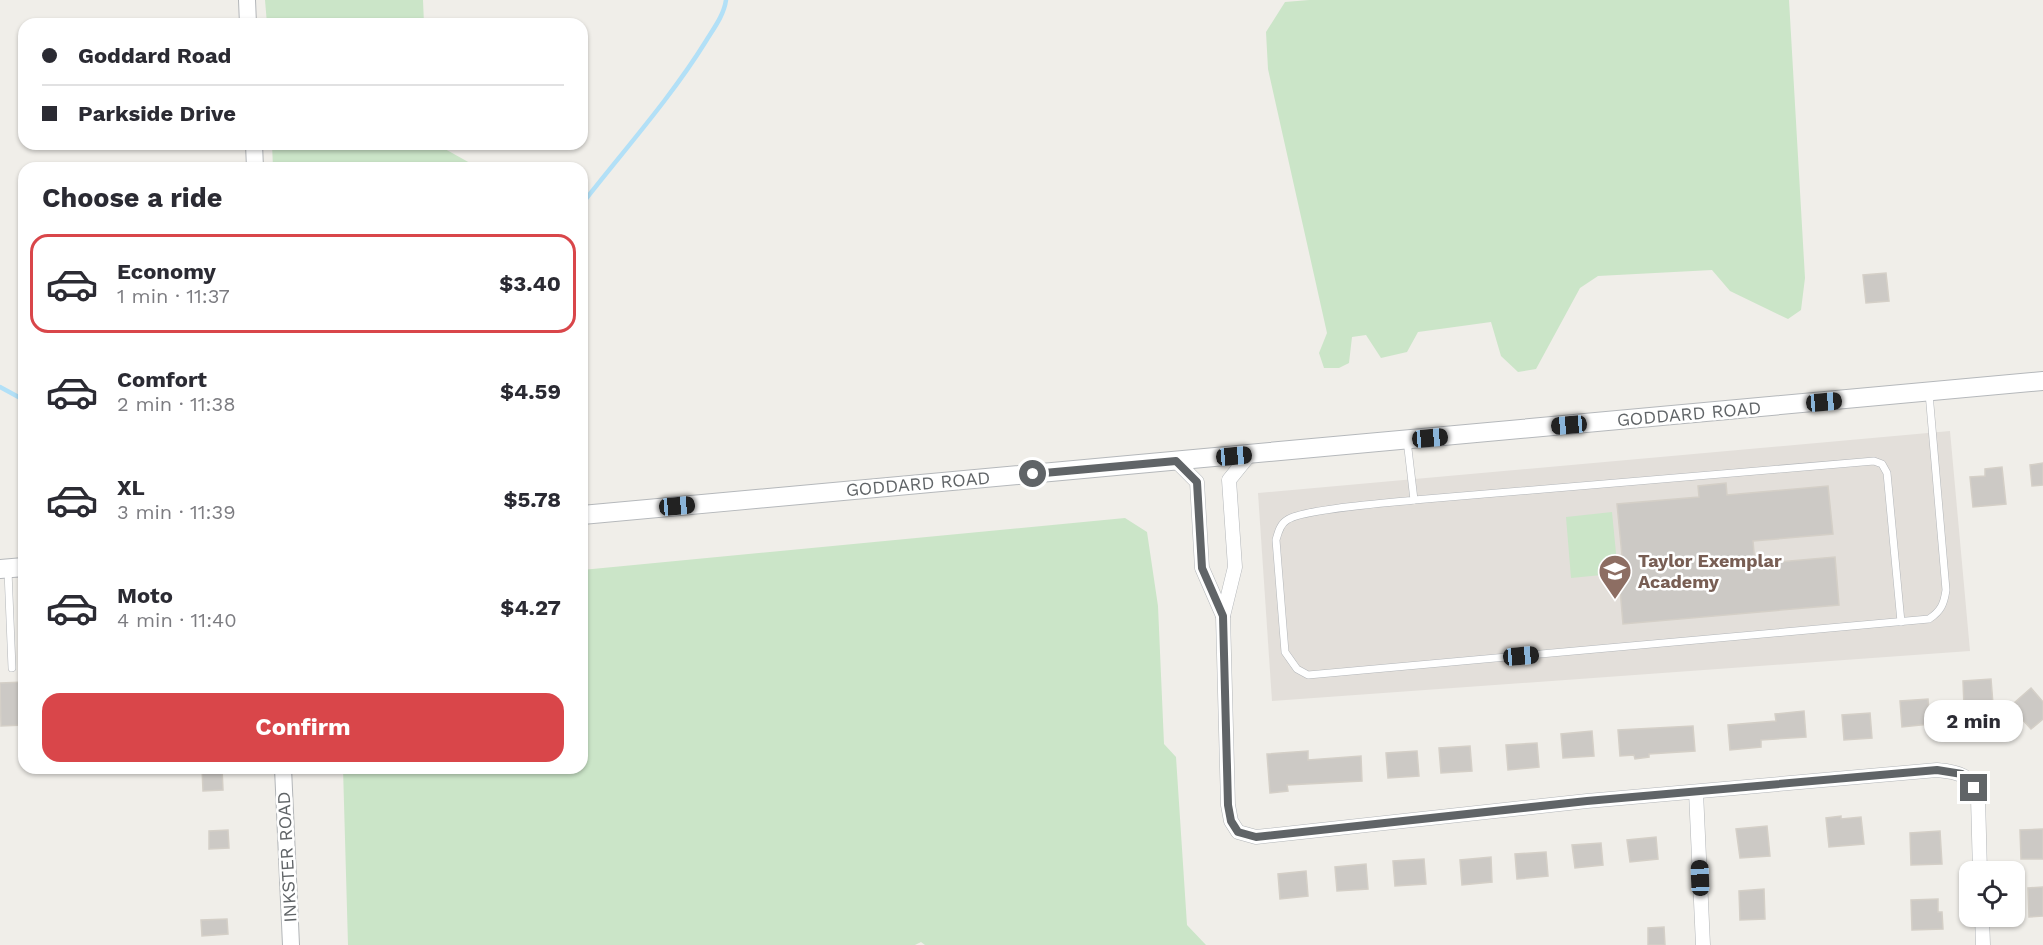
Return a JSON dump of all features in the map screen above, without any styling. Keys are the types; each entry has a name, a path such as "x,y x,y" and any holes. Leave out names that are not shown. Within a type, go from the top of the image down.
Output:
{"main road":[{"name":"GODDARD ROAD","path":"588,513 2043,381"}],"street":[{"path":"247,0 248,18"},
{"path":"1250,454 1229,480 1235,567 1223,616 1228,805 1231,821 1238,832 1256,837 1587,801 1937,770 1962,774 1974,788 1978,798 1980,861"},
{"path":"1176,461 1197,482 1202,568 1223,616"},
{"name":"INKSTER ROAD","path":"282,774 291,945"},
{"path":"1696,792 1703,945"},
{"path":"1982,927 1983,945"}],"lane":[{"path":"1901,622 1887,473 1882,464 1874,461 1413,500 1305,513 1287,520 1279,529 1276,540 1285,652 1297,669 1308,675 1901,622 1929,619 1938,613 1944,603 1946,590 1929,392"},
{"path":"1407,440 1413,500"},
{"path":"11,568 12,668"}],"shaded area":[{"name":"Taylor Exemplar Academy","path":"1950,431 1970,651 1272,701 1258,493"}],"green space":[{"path":"265,0 423,0 424,18 266,18"},
{"path":"1309,0 1789,0 1805,278 1801,310 1788,319 1730,291 1712,270 1598,276 1580,288 1536,369 1518,372 1501,356 1491,322 1418,332 1407,352 1381,358 1366,335 1352,337 1349,363 1339,368 1324,368 1319,353 1327,333 1268,69 1266,32 1285,2"},
{"path":"272,150 447,150 468,162 273,162"},
{"path":"1612,512 1616,553 1612,574 1571,578 1566,517"},
{"path":"1125,518 1147,532 1158,606 1164,744 1176,757 1187,925 1206,945 925,945 921,942 915,945 348,945 343,774 588,774 588,569"}],"building":[{"path":"1886,273 1889,301 1866,303 1863,275"},
{"path":"2043,463 2043,485 2032,486 2030,465"},
{"path":"2002,467 2006,504 1973,507 1970,477 1985,476 1985,469"},
{"path":"1726,483 1727,495 1828,486 1833,534 1753,541 1755,564 1835,557 1839,605 1623,624 1619,577 1624,576 1617,504 1699,497 1698,486"},
{"path":"1991,679 1993,704 1964,707 1963,681"},
{"path":"18,682 18,725 1,726 0,683"},
{"path":"2031,688 2043,702 2043,719 2031,729 2021,718 2017,722 2006,710"},
{"path":"1928,699 1930,724 1902,727 1900,701"},
{"path":"1804,711 1806,737 1761,740 1761,747 1730,750 1728,725 1776,721 1775,714"},
{"path":"1870,713 1872,738 1844,740 1842,715"},
{"path":"1693,726 1695,751 1649,754 1649,757 1635,759 1634,755 1620,756 1618,730"},
{"path":"1592,731 1594,756 1563,758 1561,734"},
{"path":"1537,743 1539,767 1508,770 1506,745"},
{"path":"1470,746 1472,771 1441,773 1439,748"},
{"path":"1308,751 1308,760 1361,756 1362,781 1287,785 1288,791 1270,793 1267,754"},
{"path":"1417,751 1419,776 1388,778 1386,753"},
{"path":"202,774 222,774 223,790 203,791"},
{"path":"1841,816 1841,819 1861,817 1864,844 1829,847 1826,818"},
{"path":"1767,826 1770,856 1740,858 1736,829"},
{"path":"2043,829 2043,859 2021,859 2020,830"},
{"path":"228,830 229,848 209,849 209,831"},
{"path":"1940,831 1942,864 1911,865 1910,833"},
{"path":"1656,837 1658,859 1630,862 1627,840"},
{"path":"1601,843 1603,865 1575,868 1572,845"},
{"path":"1546,852 1548,876 1517,879 1515,854"},
{"path":"1491,857 1492,882 1462,885 1460,860"},
{"path":"1424,859 1426,884 1395,886 1393,861"},
{"path":"1366,864 1368,889 1337,891 1335,867"},
{"path":"1306,871 1308,896 1280,899 1278,874"},
{"path":"2043,887 2043,916 2029,917 2028,888"},
{"path":"1764,889 1765,919 1740,920 1739,891"},
{"path":"1938,899 1938,912 1942,912 1943,929 1912,930 1911,900"},
{"path":"227,919 228,934 202,936 201,920"},
{"path":"1664,927 1665,945 1648,945 1648,928"}],"waterway":[{"path":"588,196 692,62 718,21 726,0"},
{"path":"0,387 18,397"}],"place":[{"name":"Taylor Exemplar Academy","path":"1615,600"}],"route":[{"path":"1033,474 1176,461 1197,482 1202,568 1223,616 1228,805 1231,821 1238,832 1256,837 1587,801 1937,770 1962,774 1974,788"}]}
